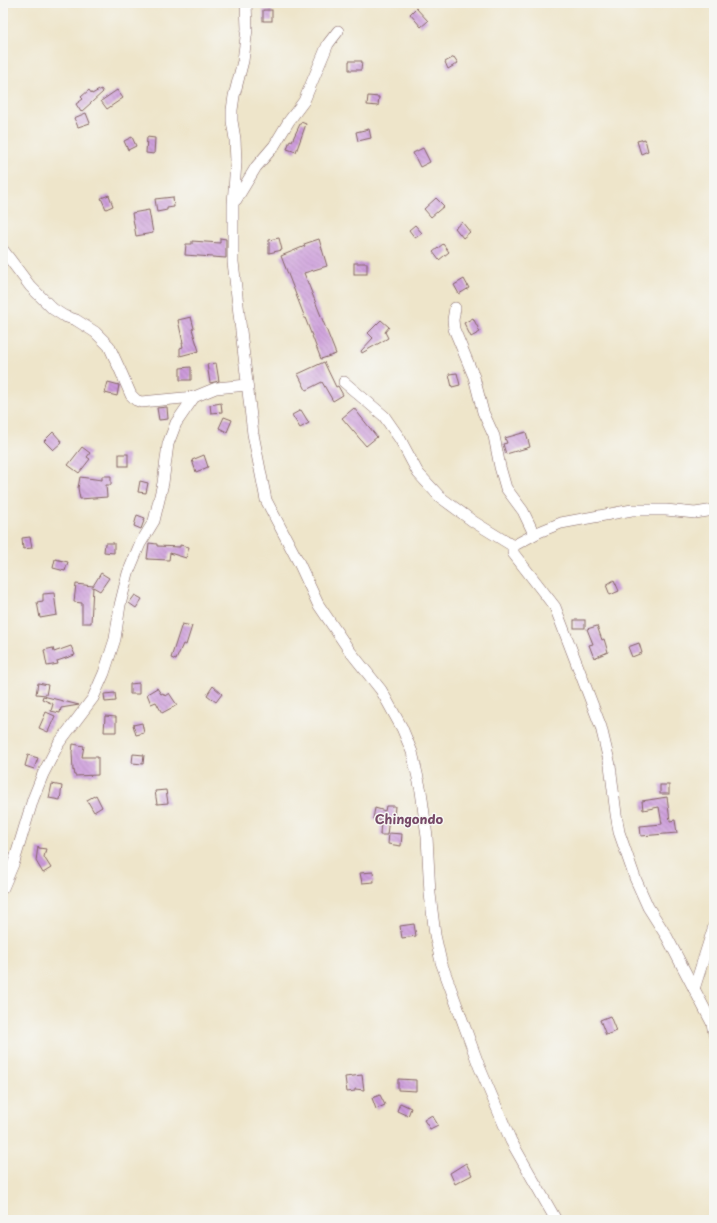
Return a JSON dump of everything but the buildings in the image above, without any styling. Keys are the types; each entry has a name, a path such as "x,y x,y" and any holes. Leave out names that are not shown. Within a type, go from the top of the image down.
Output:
{"street":[{"path":"246,3 247,30 244,62 234,96 232,110 236,162 233,262 252,434 266,500 318,604 349,650 381,690 402,728 412,752 421,791 427,837 430,901 434,935 441,962 479,1066 511,1141 556,1220"},
{"path":"234,204 256,167 274,146 289,121 304,101 328,44 338,31"},
{"path":"3,250 30,286 53,309 64,316 76,320 95,332 109,346 122,372 130,395 136,400 141,402 194,397 216,388 247,385"},
{"path":"455,308 452,320 454,329 474,377 483,412 494,436 506,488 523,511 534,534"},
{"path":"344,382 384,416 400,439 418,473 440,497 474,522 513,546"},
{"path":"3,888 14,862 33,799 43,774 59,743 93,698 104,673 115,639 120,605 128,573 140,544 154,521 163,483 168,444 176,423 194,397"},
{"path":"513,546 534,534 561,523 632,510 666,510 695,513 714,510"},
{"path":"513,546 513,553 555,607 601,727 610,765 619,832 635,878 648,907 667,938 712,1023 714,1034"},
{"path":"694,988 714,926"}],"district":[{"name":"Chingondo","path":"409,819"}]}
